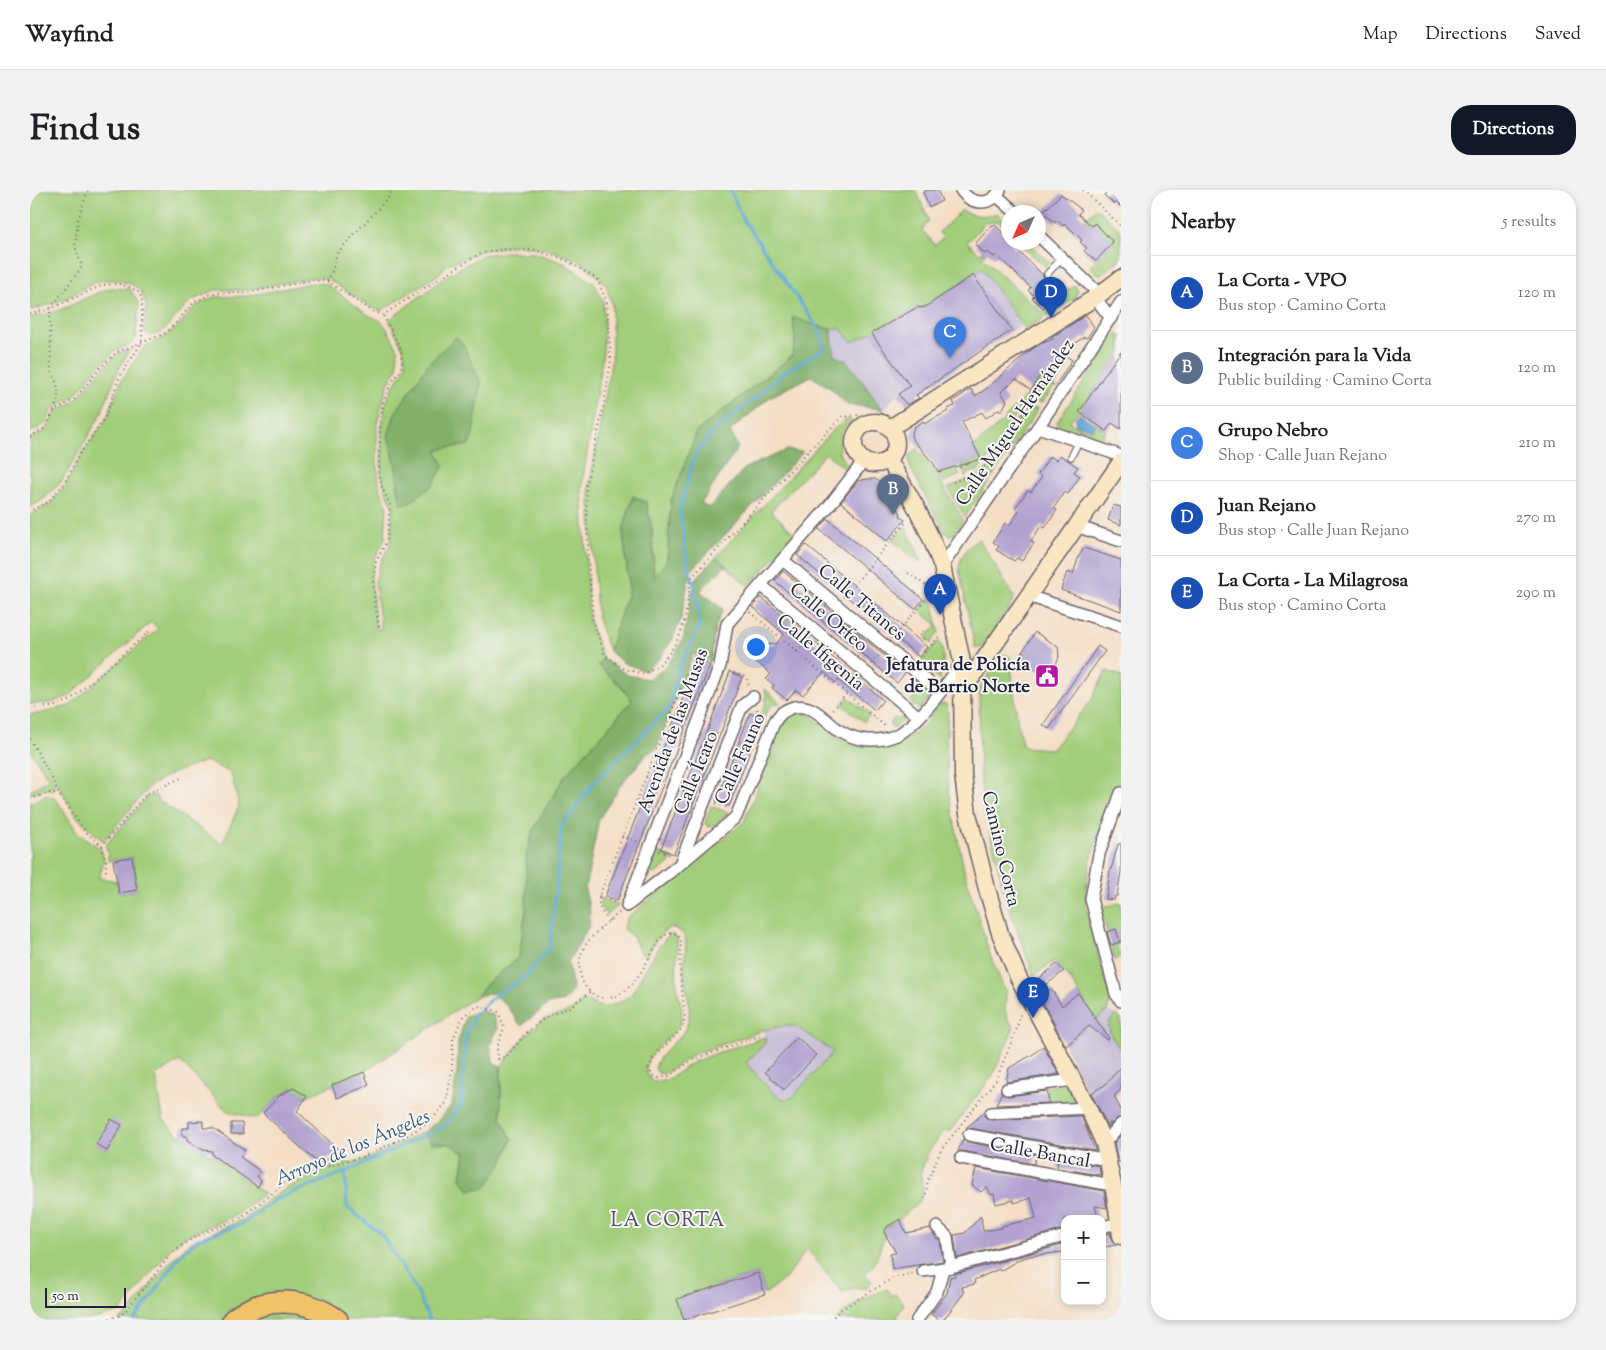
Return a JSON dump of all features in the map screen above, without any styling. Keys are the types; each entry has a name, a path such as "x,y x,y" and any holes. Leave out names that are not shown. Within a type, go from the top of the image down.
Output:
{"highway":[{"path":"232,1320 254,1307 287,1301 306,1304 327,1312 337,1320"}],"street":[{"path":"961,190 971,201 984,203 999,193 1009,205"},
{"path":"1046,243 1062,258 1111,318"},
{"path":"890,428 1095,297 1121,278"},
{"name":"Calle Miguel Hernández","path":"942,566 1121,302"},
{"path":"870,422 881,423 890,428 896,438 896,450 889,460 876,465 863,462 855,452 853,440 859,428 870,422"},
{"path":"1038,427 1121,456"},
{"name":"Camino Corta","path":"889,460 917,509 942,566 962,662 963,775 968,814 1000,933 1025,991 1088,1108 1104,1143 1116,1190 1120,1230"},
{"name":"Avenida de las Musas","path":"627,906 720,666 727,624 830,506 863,462"},
{"path":"963,690 1121,462"},
{"path":"1076,526 1121,541"},
{"name":"Calle Titanes","path":"783,560 940,692"},
{"name":"Calle Orfeo","path":"761,585 919,717"},
{"path":"1028,596 1121,626"},
{"name":"Calle Fauno","path":"627,906 736,817 774,722 780,714 801,706 815,710 841,731 857,738 874,741 900,734 919,717 962,662"},
{"name":"Calle Ícaro","path":"679,865 742,706 753,696"},
{"path":"1121,793 1099,854 1091,899 1116,994 1121,1001"},
{"path":"1007,1089 1073,1080"},
{"path":"991,1114 1088,1108"},
{"path":"1104,1143 1121,1124"},
{"path":"970,1135 1108,1160"},
{"name":"Calle Bancal","path":"961,1158 1116,1190"},
{"path":"918,1320 937,1292 947,1268 947,1238 938,1227"},
{"path":"1106,1228 1120,1230"},
{"path":"923,1271 947,1268 1061,1237"}],"lane":[{"path":"1047,274 1062,258"},
{"path":"1071,457 1079,441"}],"path":[{"path":"30,436 45,428 59,396 56,380 51,371 50,309 82,267 75,246 78,220 88,190"},
{"path":"327,281 332,272 337,253 388,198 392,190"},
{"path":"1083,190 1121,226"},
{"path":"384,315 481,253 505,249 535,250 566,260 596,279 607,302 611,361 586,486 588,557 593,620 605,655 624,670 644,674 660,664 671,651 679,637 685,619 691,578 842,417 858,415 870,422"},
{"path":"54,411 75,399 100,368 117,352 164,334 194,302 213,293 246,293 313,280 327,281 373,312 384,315 401,349 402,363 400,371 390,385 383,402 380,426 379,472 382,488 390,504 387,540 376,562 373,578 379,628"},
{"path":"30,314 50,309 103,285 119,284 130,287 138,292 142,298 142,342 119,378 105,417 79,455 64,484 48,502 30,511"},
{"path":"953,482 980,472 992,459 1016,420 1029,406 1041,405 1049,410"},
{"path":"960,468 964,478"},
{"path":"842,598 917,509"},
{"path":"908,573 934,591"},
{"path":"892,640 931,594"},
{"name":"Calle Ifigenia","path":"750,612 895,735"},
{"path":"820,625 829,614"},
{"path":"30,708 52,707 69,701 151,630"},
{"path":"923,631 920,635 932,645"},
{"path":"918,662 942,632"},
{"path":"797,652 812,635"},
{"path":"870,666 883,650"},
{"path":"609,921 601,911 598,896 694,656 711,663"},
{"path":"728,670 746,677"},
{"path":"840,702 860,677"},
{"path":"670,716 687,722"},
{"path":"704,729 723,737"},
{"path":"30,739 54,782 58,793 85,831 102,846 106,861 106,874"},
{"path":"735,742 755,749"},
{"path":"646,776 662,782"},
{"path":"102,846 146,794 183,777"},
{"path":"680,789 700,797"},
{"path":"30,799 49,793 58,793"},
{"path":"712,801 732,809"},
{"path":"622,836 644,845"},
{"path":"598,896 627,906"},
{"path":"627,906 595,934 582,951 579,970 582,982 590,992 600,998 612,999 632,985 663,936 670,933 677,934 681,940 680,973 685,1018 682,1028 653,1059 649,1068 652,1075 659,1078 669,1076 692,1060 762,1035"},
{"path":"925,1199 928,1180 941,1150 996,1080 1017,1028 1025,991"},
{"path":"104,1320 122,1315 177,1249 207,1231 237,1220 295,1174 362,1157 399,1140 430,1122 446,1103 452,1071 453,1039 463,1016 478,1006 498,1011 504,1027 496,1048 498,1059 506,1057 526,1033 547,1016 568,1008 590,992"},
{"path":"830,1320 840,1310 894,1278 923,1271"}],"shaded area":[{"path":"982,268 1021,325 917,395 919,399 907,405 898,394 883,410 847,361 835,356 831,329 840,328 852,342 916,308 925,307"},
{"path":"1107,1011 1121,1019 1121,1089 1115,1097 1121,1110 1121,1119 1108,1133 1065,1047"},
{"path":"787,1025 797,1027 833,1052 792,1098 783,1099 775,1095 746,1063 765,1043 764,1030"},
{"path":"1060,1242 1061,1245 1061,1252 1023,1257 1021,1252"}],"green space":[{"path":"30,190 916,190 929,221 922,230 935,245 943,238 939,232 962,210 979,216 997,213 1001,217 1001,224 998,221 985,223 967,242 979,253 982,251 985,254 982,257 1043,313 1068,288 1069,290 1074,285 1078,291 1075,298 1025,330 982,268 925,307 916,308 852,342 840,328 822,327 793,318 795,341 792,356 697,431 671,501 667,560 654,578 652,530 646,502 633,496 623,531 629,589 609,651 597,616 589,488 612,357 612,305 606,284 580,261 547,249 518,245 481,251 446,265 438,275 381,311 372,308 328,279 314,277 247,290 215,290 191,301 161,333 151,335 144,332 146,308 143,295 133,285 115,280 95,282 61,300 30,310"},
{"path":"1096,208 1121,231 1121,258 1102,274 1096,273 1090,267 1102,254 1104,256 1107,252 1105,250 1103,231 1095,223 1092,226 1085,220"},
{"path":"1026,250 1036,250 1050,263 1046,267"},
{"path":"505,252 535,253 564,263 595,284 603,301 603,353 582,485 589,621 603,659 598,665 620,685 632,701 564,777 526,910 519,957 489,982 477,996 364,1072 307,1096 292,1088 280,1095 257,1119 227,1111 180,1061 156,1075 163,1119 174,1131 218,1159 264,1194 234,1216 185,1236 169,1250 120,1312 90,1320 30,1320 30,803 47,795 56,799 78,833 101,849 104,861 99,878 117,881 119,893 137,890 132,857 108,861 108,851 105,846 147,797 155,795 158,800 222,844 239,806 231,773 206,761 173,773 151,785 103,841 77,817 56,781 53,784 54,790 45,789 30,794 30,791 49,779 30,749 30,714 39,714 69,706 158,629 151,622 69,696 51,703 30,704 30,515 49,505 65,487 81,456 107,418 121,381 145,346 163,338 175,329 196,306 214,297 247,296 312,283 326,284 368,315 381,321 398,349 397,369 388,384 377,423 377,466 380,489 387,505 385,539 374,560 371,577 376,629 381,630 375,582 379,565 390,545 393,505 385,489 381,472 382,428 385,406 392,388 403,372 406,363 403,348 389,320 448,275 483,255"},
{"path":"110,288 130,289 139,304 136,336 133,343 115,351 96,369 74,396 52,409 46,423 30,433 30,317 51,313"},
{"path":"793,317 831,329 835,356 847,361 883,410 847,405 830,388 811,376 770,397 730,431 738,447 701,504 709,508 745,468 787,450 803,452 690,572 681,619 672,640 659,659 645,671 624,663 609,651 629,589 623,531 633,496 646,502 652,530 654,577 667,560 671,501 697,431 792,356 795,341"},
{"path":"1117,333 1121,336 1121,351 1079,412 1070,421 1070,423 1091,432 1096,424 1106,431 1100,440 1059,427 1057,422"},
{"path":"456,337 462,342 481,383 473,434 469,445 437,451 444,466 432,486 409,503 400,504 396,467 388,436 395,413 429,363"},
{"path":"129,350 116,375 101,414 62,481 44,499 30,507 30,439 45,431 56,412 76,400 118,353"},
{"path":"1040,376 1055,386 1042,403 1033,401 1026,404 1013,419 989,458 979,470 965,475 961,465 981,459 974,447 1005,419 1031,390"},
{"path":"1039,408 965,517 948,488 982,474 994,460 1017,422 1030,409"},
{"path":"846,420 852,420 850,425 847,424 842,433 839,452 849,467 846,470 826,453 771,511 796,535 748,586 716,557 834,429"},
{"path":"917,449 935,472 963,520 954,534 948,535 944,531 912,471 909,464 909,456"},
{"path":"956,467 960,475 944,482 938,472"},
{"path":"905,525 921,560 919,562 892,540"},
{"path":"979,539 1014,597 1013,602 982,648 975,647 959,569 965,552"},
{"path":"716,557 726,565 700,591 723,609 715,628 711,661 693,654 656,749 648,753 622,783 599,819 585,889 590,912 589,926 568,962 573,990 564,1001 548,1004 521,1026 506,1005 493,993 477,996 489,982 519,957 526,910 526,856 533,830 564,777 632,701 620,685 598,665 603,659 627,675 648,679 662,670 675,655 683,639 695,580"},
{"path":"929,598 932,599 939,632 931,643 926,639 937,625 919,610"},
{"path":"938,641 943,654 940,680 919,663"},
{"path":"1002,655 1010,657 1018,726 1023,747 1052,749 1091,701 1106,671 1121,676 1121,782 1110,799 1090,863 1086,889 1086,906 1111,1000 1107,1011 1096,1020 1068,976 1054,961 1034,976 1002,884 984,806 980,778 979,689"},
{"path":"923,685 931,687 932,693 921,708 918,709 910,702"},
{"path":"765,689 780,703 772,705 765,715 761,714 766,702"},
{"path":"848,697 870,715 864,722 842,704"},
{"path":"940,704 946,704 948,712 946,752 949,794 965,875 991,958 1006,993 1005,1011 1014,1027 993,1075 950,1131 943,1131 928,1153 921,1172 923,1191 919,1202 900,1219 887,1227 875,1263 865,1275 872,1281 866,1288 855,1288 842,1292 807,1249 786,1278 765,1294 758,1273 677,1299 684,1320 119,1320 125,1317 170,1262 186,1246 197,1239 244,1219 269,1199 312,1174 343,1163 367,1159 424,1132 432,1144 450,1144 465,1154 461,1178 512,1139 501,1118 501,1066 527,1034 543,1020 571,1011 584,1000 603,1008 618,1003 631,995 658,948 672,934 677,938 676,979 682,1008 681,1018 675,1030 649,1058 646,1066 647,1074 653,1082 666,1080 688,1065 703,1058 765,1037 765,1043 746,1063 775,1095 783,1099 792,1098 833,1052 797,1027 787,1025 764,1030 694,1054 664,1074 658,1073 655,1068 657,1062 684,1031 689,1018 689,1004 684,974 685,939 679,930 671,927 660,936 646,957 639,951 634,938 623,929 627,918 744,822 770,758 779,730 784,721 792,714 802,713 809,715 842,740 873,746 894,743 913,734 924,726"},
{"path":"904,714 908,717 895,727 892,727 890,724 895,717 898,720"},
{"path":"711,806 729,813 710,827 705,822"},
{"path":"656,851 674,859 655,874 651,873 649,868"},
{"path":"600,898 619,905 607,915 601,908"},
{"path":"1121,903 1121,942 1116,946 1120,956 1115,961 1111,945 1120,942 1107,932 1101,907"},
{"path":"480,1010 493,1015 498,1028 490,1046 494,1063 501,1066 501,1118 512,1139 502,1164 485,1188 468,1190 461,1178 465,1154 450,1144 431,1142 424,1132 452,1105 457,1072 458,1041 466,1016"},
{"path":"1117,1015 1121,1019 1121,1049 1113,1039 1109,1029 1110,1021"},
{"path":"1066,1084 1077,1107 1049,1108 1046,1087"},
{"path":"887,1289 892,1296 895,1294 904,1304 897,1316 898,1320 835,1320 860,1302"}],"water":[{"path":"1079,414 1094,424 1091,429 1075,424 1076,417"}],"building":[{"path":"937,190 942,201 929,207 923,192"},
{"path":"1109,190 1121,190 1121,207 1116,202 1114,204 1104,195"},
{"path":"1061,194 1082,210 1078,214 1092,226 1095,223 1113,242 1096,261 1084,251 1087,248 1080,242 1082,240 1065,224 1063,226 1057,220 1055,223 1046,215 1046,209"},
{"path":"992,225 995,225 1001,231 1001,250 1017,250 1044,278 1053,282 1061,290 1043,308 1032,298 1034,296 1028,290 1031,288 1011,269 996,255 994,257 987,252 985,254 975,244"},
{"path":"973,275 1012,330 916,395 919,398 907,405 898,394 910,386 871,333 916,308 925,307"},
{"path":"1086,315 1094,327 1087,338 1084,337 1061,353 1072,360 1055,386 1040,376 1031,390 1016,379 1001,392 1007,401 1001,412 999,409 986,418 982,412 962,422 981,459 938,472 934,464 913,440 911,436 914,427 923,421 924,424 948,411 947,409 955,406 953,401 971,389 975,396 986,389 1031,350 1053,339 1052,337"},
{"path":"1121,351 1121,429 1112,423 1106,431 1079,412"},
{"path":"1060,455 1078,467 1074,472 1080,476 1068,494 1064,492 1054,508 1057,510 1045,528 1041,526 1031,541 1034,543 1022,561 1017,558 1014,561 996,550 999,546 993,542 1005,523 1009,526 1019,511 1015,508 1028,490 1031,492 1042,477 1038,474 1050,456 1056,460"},
{"path":"875,479 881,483 900,512 901,517 905,520 887,541 841,502 858,481"},
{"path":"1113,505 1121,507 1121,525 1108,520"},
{"path":"828,519 923,599 915,609 819,529"},
{"path":"806,545 927,647 919,657 797,555"},
{"path":"1084,548 1121,560 1121,611 1061,590 1067,572 1073,574"},
{"path":"783,571 905,673 897,683 775,581"},
{"path":"761,597 883,700 875,710 838,680 836,683 824,672 803,695 796,690 787,700 772,688 774,685 766,679 771,674 746,655 745,647 776,644 784,634 753,607"},
{"path":"1035,632 1058,647 1059,657 1056,664 1051,669 1045,669 1043,672 1033,668 1032,670 1024,665 1024,660 1019,657"},
{"path":"1098,646 1105,651 1049,729 1043,725"},
{"path":"698,660 710,665 617,901 605,896"},
{"path":"730,672 742,677 674,854 661,849"},
{"path":"750,713 763,718 729,806 716,801"},
{"path":"1118,844 1121,844 1121,872 1117,896 1115,896 1114,900 1106,899 1110,870"},
{"path":"132,857 137,890 119,893 113,860"},
{"path":"1116,929 1120,942 1111,945 1107,932"},
{"path":"1057,964 1064,971 1042,988 1036,981"},
{"path":"1051,989 1062,1006 1078,993 1109,1038 1108,1040 1089,1026 1066,1046 1040,997"},
{"path":"797,1037 816,1055 784,1090 765,1072"},
{"path":"1043,1046 1059,1074 1006,1082 1009,1068 1032,1055"},
{"path":"1121,1067 1121,1089 1114,1096 1121,1110 1121,1117 1110,1125 1110,1122 1108,1127 1091,1093 1105,1085"},
{"path":"364,1072 369,1085 337,1098 332,1085"},
{"path":"293,1088 307,1096 297,1111 342,1153 335,1160 330,1156 321,1166 263,1113 280,1095"},
{"path":"1047,1091 1049,1103 996,1105 1001,1094 1008,1096"},
{"path":"984,1113 985,1117 991,1120 1081,1116 1095,1150 966,1128"},
{"path":"111,1119 122,1125 107,1151 96,1144"},
{"path":"203,1121 203,1128 213,1128 245,1150 240,1157 260,1171 257,1176 261,1180 258,1187 212,1155 212,1151 203,1150 187,1140 187,1136 182,1136 182,1128 189,1128 189,1122"},
{"path":"231,1123 242,1123 243,1134 231,1134"},
{"path":"1121,1135 1121,1162 1118,1162 1114,1143"},
{"path":"963,1139 968,1142 1036,1155 1034,1164 958,1151"},
{"path":"1058,1159 1099,1166 1100,1175 1057,1168"},
{"path":"976,1168 1104,1191 1107,1208 1095,1206 1098,1215 1061,1215 1061,1230 957,1258 954,1235 965,1233 981,1216 983,1231 1002,1228 1002,1226 1036,1218 1031,1198 1014,1203 1013,1200 996,1204 994,1194 991,1195 987,1186 981,1192 972,1185"},
{"path":"900,1219 906,1233 930,1228 940,1241 943,1261 892,1269 890,1254 896,1253 884,1232 887,1227"},
{"path":"1110,1233 1113,1242 1117,1245 1106,1247 1106,1234"},
{"path":"1061,1245 1061,1252 1020,1259 1000,1271 999,1269 974,1280 975,1284 962,1287 964,1293 943,1320 939,1320 931,1314 947,1293 950,1277 955,1276 955,1274"},
{"path":"758,1273 765,1294 684,1320 677,1299"}],"waterway":[{"name":"Arroyo de los Ángeles","path":"134,1320 180,1255 198,1239 242,1224 275,1200 345,1172 444,1127 461,1106 466,1034 474,1015 492,998 526,976 550,947 562,826 595,781 670,707 678,671 700,626 696,593 686,557 680,510 695,455 715,430 786,371 824,349 821,333 743,219 730,190"},
{"path":"345,1172 347,1207 382,1235 418,1293 429,1320"}],"place":[{"name":"Juan Rejano","path":"1051,318"},
{"name":"Grupo Nebro","path":"950,358"},
{"name":"Integración para la Vida","path":"893,515"},
{"name":"La Corta - VPO","path":"940,615"},
{"name":"Jefatura de Policía de Barrio Norte","path":"1047,676"},
{"name":"La Corta - La Milagrosa","path":"1033,1018"}],"district":[{"name":"LA CORTA","path":"668,1221"}]}
